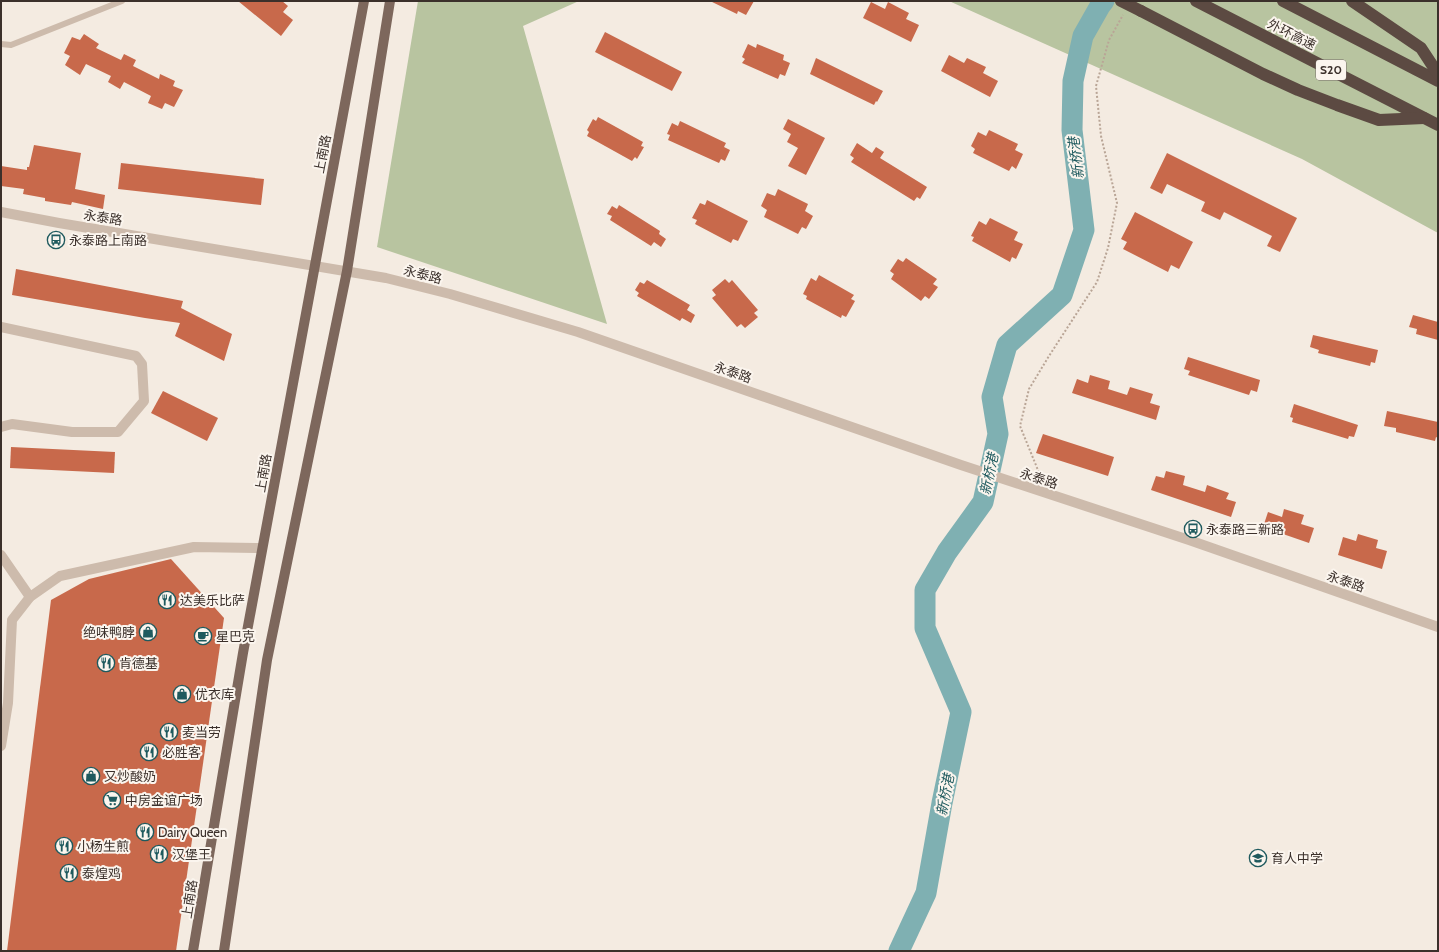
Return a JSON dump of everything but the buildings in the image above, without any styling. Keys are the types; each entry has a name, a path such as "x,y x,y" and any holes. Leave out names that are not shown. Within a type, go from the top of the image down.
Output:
{"highway":[{"name":"外环高速","path":"1196,1 1438,125"},
{"name":"外环高速","path":"1283,1 1438,81"},
{"path":"1352,1 1422,48 1438,74"},
{"path":"1124,6 1141,11 1263,74 1298,90 1337,105 1379,120 1424,118"}],"main road":[{"name":"上南路","path":"193,951 243,653 364,1"},
{"path":"224,951 267,660 347,271 390,1"}],"street":[{"name":"永泰路","path":"1,212 386,278 450,294 578,332 1027,488 1189,540 1438,627"},
{"path":"1,327 136,356 142,364 144,401 118,432 72,432 12,424 1,427"},
{"path":"1,746 8,703 12,620 30,597 60,576 194,547 262,548"},
{"path":"1,555 30,597"}],"lane":[{"path":"1,44 11,45 122,1"}],"path":[{"path":"1040,492 1043,484 1020,426 1029,389 1097,282 1108,248 1117,204 1100,136 1096,86 1109,40 1122,16 1124,6"}],"green space":[{"path":"418,1 579,1 523,26 607,324 377,247"},
{"path":"949,1 1438,1 1438,233 1302,159"}],"waterway":[{"name":"新桥港","path":"899,951 926,893 942,803 961,712 925,628 925,590 947,552 983,502 998,434 992,397 1007,345 1062,295 1084,230 1072,130 1073,81 1083,36 1104,1"}],"place":[{"name":"永泰路上南路","path":"56,240"},
{"name":"永泰路三新路","path":"1193,529"},
{"name":"达美乐比萨","path":"167,600"},
{"name":"绝味鸭脖","path":"148,632"},
{"name":"星巴克","path":"203,636"},
{"name":"肯德基","path":"106,663"},
{"name":"优衣库","path":"182,694"},
{"name":"麦当劳","path":"169,732"},
{"name":"必胜客","path":"149,752"},
{"name":"又炒酸奶","path":"91,776"},
{"name":"中房金谊广场","path":"112,800"},
{"name":"Dairy Queen","path":"145,832"},
{"name":"小杨生煎","path":"64,846"},
{"name":"汉堡王","path":"159,854"},
{"name":"育人中学","path":"1258,858"},
{"name":"泰煌鸡","path":"69,873"}]}
